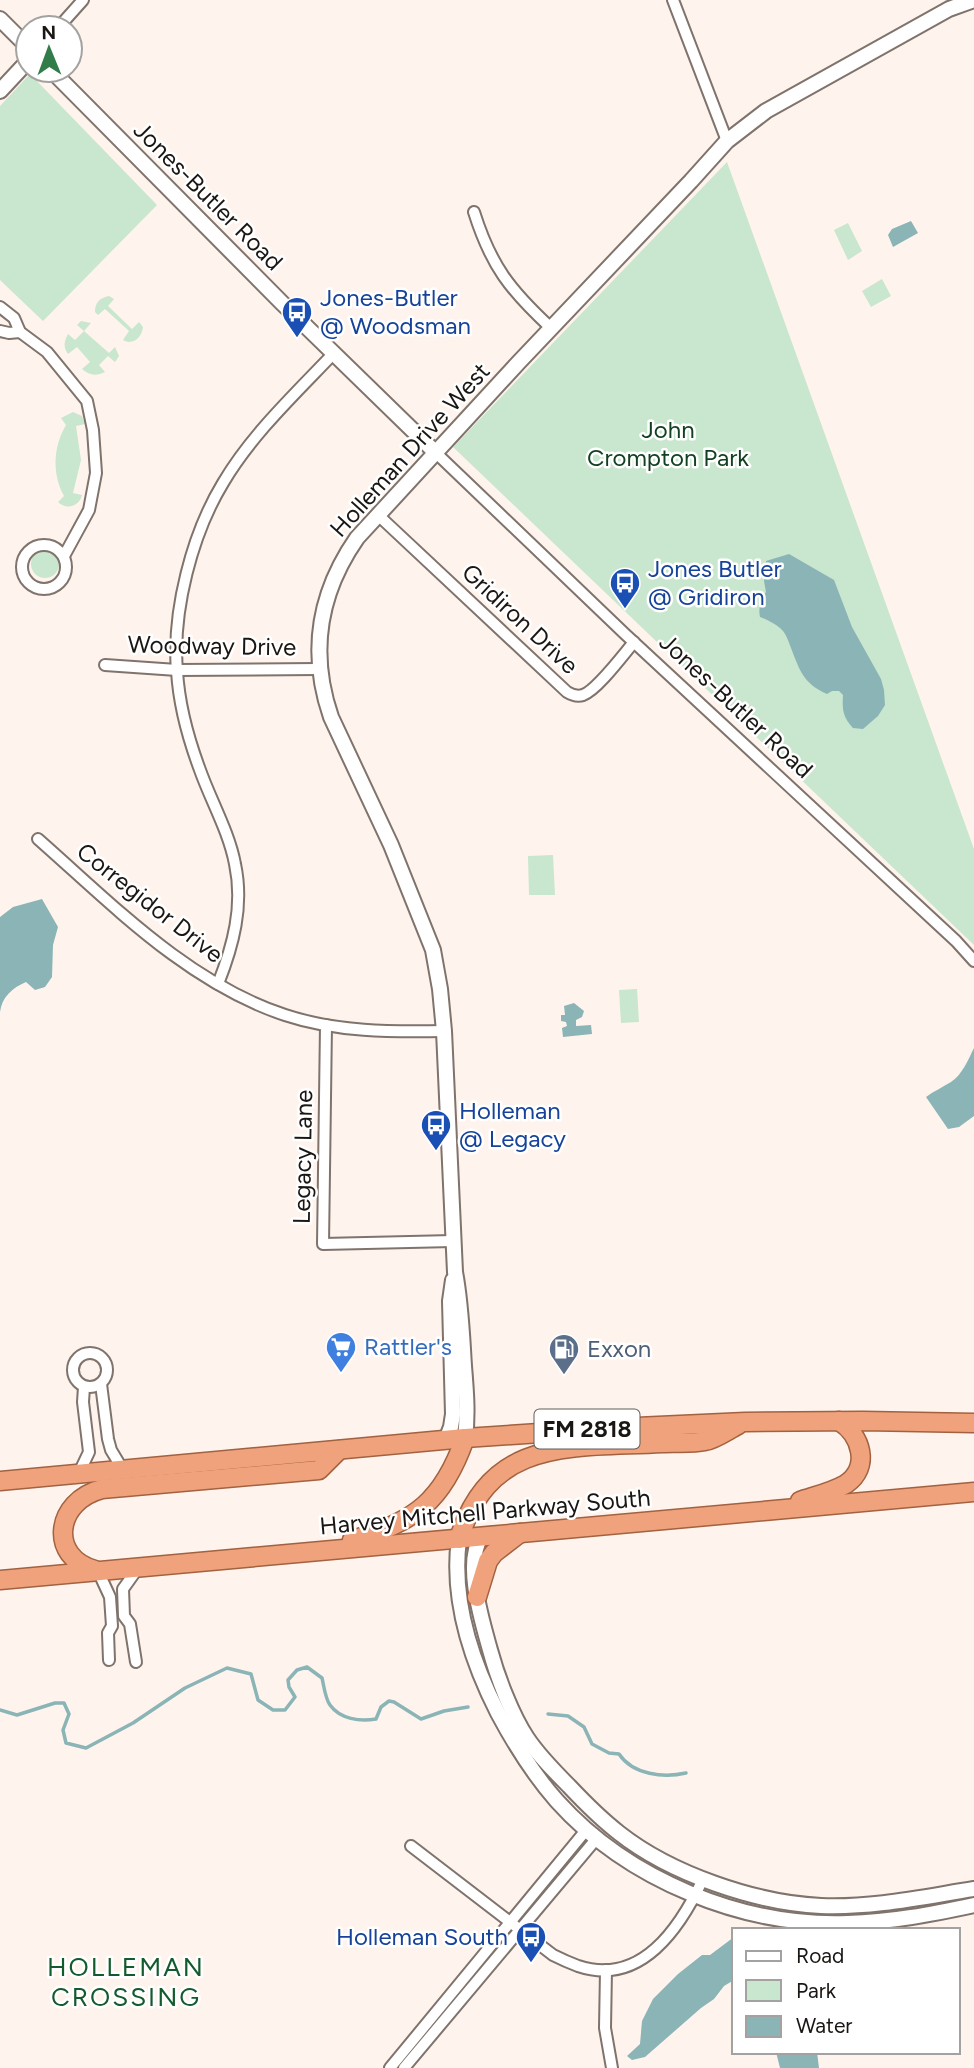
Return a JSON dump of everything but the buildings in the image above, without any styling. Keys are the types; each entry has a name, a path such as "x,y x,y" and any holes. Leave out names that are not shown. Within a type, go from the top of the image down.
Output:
{"highway":[{"path":"777,1510 838,1488 856,1473 860,1448 850,1428 839,1421"},
{"name":"FM 2818","path":"0,1482 465,1438 615,1427 745,1422 974,1423"},
{"path":"459,1539 478,1495 492,1479 525,1458 566,1449 705,1441 745,1422"},
{"path":"309,1552 373,1534 405,1521 440,1489 451,1474 465,1438"},
{"path":"98,1571 82,1566 71,1555 65,1541 66,1516 75,1502 88,1493 102,1489 319,1470 339,1450"},
{"name":"Harvey Mitchell Parkway South","path":"0,1580 974,1492"},
{"path":"477,1597 488,1561 520,1533"}],"street":[{"path":"70,14 83,0"},
{"path":"673,0 727,141"},
{"name":"Holleman Drive West","path":"465,1438 467,1412 464,1335 455,1272 440,989 428,934 324,697 319,669 320,629 330,585 357,538 727,141 766,111 953,5 974,0"},
{"path":"0,19 14,33"},
{"path":"0,91 14,76"},
{"name":"Jones-Butler Road","path":"65,84 435,452 956,941 974,961"},
{"path":"474,212 482,240 492,261 502,276 551,328"},
{"path":"0,307 14,318 20,332 47,352 87,401 93,430 96,473 89,510 64,556 66,574 62,582 45,589 36,588 23,576 24,557 39,545 48,545 64,556"},
{"path":"0,331 20,332"},
{"path":"218,984 227,961 236,922 236,865 189,738 182,707 177,670 177,636 191,552 222,484 264,428 334,353"},
{"name":"Gridiron Drive","path":"378,515 566,692 574,696 582,696 592,689 635,642"},
{"name":"Woodway Drive","path":"105,664 177,670 319,669"},
{"name":"Corregidor Drive","path":"38,839 147,934 218,984 285,1015 326,1025 363,1030 444,1031"},
{"name":"Legacy Lane","path":"326,1025 323,1244 453,1241"},
{"name":"Holleman Drive West","path":"446,1440 453,1413 450,1301 455,1272"},
{"path":"86,1353 96,1354 103,1359 107,1367 106,1376 101,1384 93,1388 84,1387 76,1382 72,1374 73,1365 78,1357 86,1353"},
{"path":"101,1384 108,1439 123,1470"},
{"path":"79,1474 89,1452 83,1402 84,1387"},
{"path":"481,1537 474,1555 477,1597 492,1659 508,1699 526,1737 549,1766 595,1813 621,1835 704,1880 747,1894 785,1902 821,1906 869,1905 974,1889"},
{"path":"459,1539 457,1556 460,1601 470,1646 483,1683 532,1767 556,1800 592,1834 650,1875 732,1909 756,1915 818,1923 847,1923 914,1917 974,1905"},
{"path":"136,1662 130,1624 124,1616 123,1589 138,1568"},
{"path":"98,1571 110,1597 112,1626 108,1633 108,1660"},
{"path":"390,2068 509,1922 592,1834"},
{"path":"404,2068 520,1931 592,1834"},
{"path":"411,1846 553,1955 580,1967 606,1970 627,1967 645,1958 682,1919 704,1880"},
{"path":"476,1963 486,1971"},
{"path":"606,1970 605,2028 612,2068"}],"green space":[{"path":"21,84 40,84 157,205 43,321 0,280 0,106"},
{"name":"John Crompton Park","path":"727,162 974,849 974,945 453,447"},
{"path":"848,223 862,251 848,260 834,230"},
{"path":"882,279 891,296 871,307 862,291"},
{"path":"109,296 114,299 108,306 132,329 139,322 143,327 136,340 123,340 129,331 105,309 98,315 95,312 99,301"},
{"path":"81,321 91,323 84,331 77,325"},
{"path":"84,331 109,353 115,347 119,356 115,362 108,356 99,365 105,372 96,375 88,373 82,369 90,362 77,347 68,354 66,351 68,334 75,340"},
{"path":"73,412 82,416 85,424 76,426 81,460 73,493 82,495 75,505 68,506 58,502 64,496 57,479 56,451 66,425 61,418"},
{"path":"45,550 55,554 59,564 55,574 45,578 35,574 31,564 35,554"},
{"path":"553,855 555,895 529,895 528,856"},
{"path":"637,989 639,1022 621,1023 619,990"}],"water":[{"path":"911,221 918,233 893,247 888,235 892,229"},
{"path":"789,554 834,580 852,627 881,679 885,705 878,716 863,729 853,728 845,717 843,695 839,691 827,694 807,681 784,632 760,617 760,604 766,592 766,561"},
{"path":"42,899 58,927 53,945 52,977 45,987 35,990 26,982 16,987 5,997 0,1012 0,917 13,907"},
{"path":"574,1003 584,1011 582,1017 576,1020 576,1026 591,1025 592,1034 563,1037 562,1028 567,1026 566,1022 561,1021 561,1015 565,1015 564,1006"},
{"path":"974,1048 974,1116 959,1127 948,1129 926,1097 955,1079"},
{"path":"732,1938 732,1981 645,2057 632,2060 627,2056 640,2044 642,2021 653,1999 702,1955 710,1955"},
{"path":"776,2054 817,2054 819,2068 780,2068"}],"waterway":[{"path":"0,1710 17,1715 55,1703 64,1703 69,1714 63,1730 66,1743 86,1748 133,1723 185,1688 227,1668 251,1674 258,1700 273,1710 285,1710 295,1697 288,1680 297,1670 307,1667 322,1678 326,1695 334,1710 351,1718 376,1719 381,1707 389,1701 421,1719 468,1707"},
{"path":"548,1714 568,1716 584,1727 592,1744 609,1753 619,1754 632,1767 641,1771 659,1775 686,1773"}],"place":[{"name":"Jones-Butler @ Woodsman","path":"297,339"},
{"name":"Jones Butler @ Gridiron","path":"625,610"},
{"name":"Holleman @ Legacy","path":"436,1152"},
{"name":"Rattler's","path":"341,1374"},
{"name":"Exxon","path":"564,1376"},
{"name":"Holleman South","path":"531,1964"}],"district":[{"name":"HOLLEMAN CROSSING","path":"126,1982"}]}
